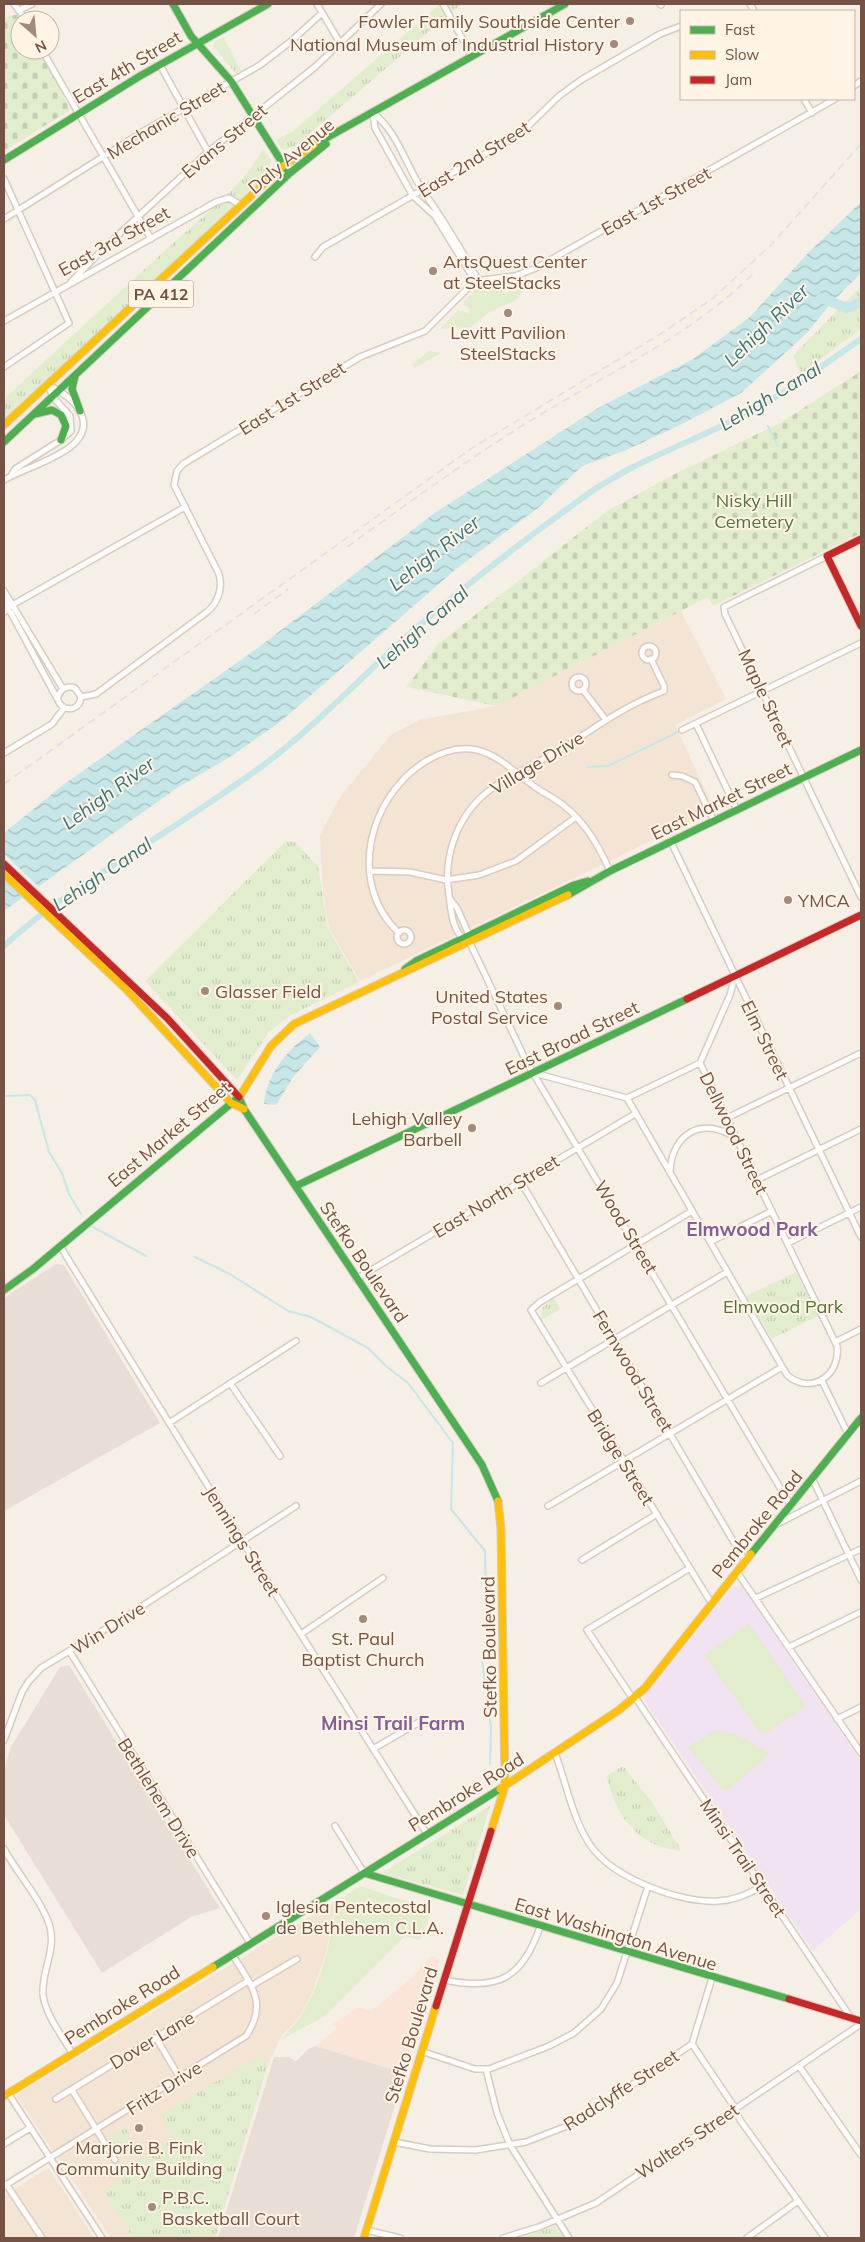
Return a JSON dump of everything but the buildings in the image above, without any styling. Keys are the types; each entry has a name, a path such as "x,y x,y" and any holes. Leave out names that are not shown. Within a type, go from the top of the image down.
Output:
{"main road":[{"path":"173,4 198,43 231,81 283,166 290,173"},
{"name":"East 4th Street","path":"4,160 160,65 268,4"},
{"name":"PA 412","path":"350,126 554,7 566,4"},
{"name":"Daly Avenue","path":"4,426 239,204 283,166 324,139 350,126"},
{"name":"Daly Avenue","path":"4,442 290,173 350,126"},
{"path":"75,376 72,389 80,411"},
{"path":"35,414 52,410 61,415 66,426 61,440"},
{"path":"861,539 828,556 861,626"},
{"name":"East Market Street","path":"4,1290 60,1246 238,1097 271,1046 294,1024 400,973 419,968 577,891 594,880 714,820 861,750"},
{"name":"Stefko Boulevard","path":"4,864 129,987 231,1103 244,1109"},
{"name":"Stefko Boulevard","path":"4,874 185,1036 238,1097 356,1279 482,1465 497,1497 501,1528 505,1786 364,2238"},
{"name":"East Market Street","path":"400,973 416,961 574,885 594,880"},
{"name":"East Broad Street","path":"296,1186 861,915"},
{"name":"Pembroke Road","path":"6,2094 505,1786 634,1698 668,1661 745,1561 813,1480 861,1418"},
{"name":"East Washington Avenue","path":"364,1873 861,2022"}],"street":[{"path":"14,4 20,10 32,4"},
{"path":"317,4 340,43"},
{"name":"Evans Street","path":"71,282 208,152 315,67 381,4"},
{"path":"443,4 472,56"},
{"name":"Mechanic Street","path":"4,219 103,156 231,81 281,49 322,13"},
{"name":"East 2nd Street","path":"315,257 323,247 520,134 559,96 581,80 660,34 680,26"},
{"path":"48,60 150,239"},
{"path":"160,65 208,152"},
{"path":"805,100 812,113"},
{"name":"East 1st Street","path":"81,698 96,694 214,606 220,590 219,574 185,507 174,479 182,464 360,357 425,331 477,281 516,276 536,268 832,100"},
{"path":"373,113 385,122 423,191 440,213 477,281"},
{"path":"373,113 376,128 413,196 435,216 477,281"},
{"path":"4,179 69,322 4,367"},
{"name":"East 3rd Street","path":"4,321 224,198 233,199 239,204"},
{"path":"4,480 74,446 83,428 80,411 60,390 48,385"},
{"path":"11,476 15,469 61,440 71,431 72,420 53,397 48,385"},
{"path":"8,609 185,507"},
{"name":"Maple Street","path":"828,556 724,607 725,614 861,897"},
{"path":"4,590 8,609 62,689"},
{"path":"4,600 8,609 58,698 64,708 77,707 81,698 75,688 68,687 62,689 58,698"},
{"path":"682,730 861,643"},
{"name":"Village Drive","path":"462,939 449,910 450,898 446,880 446,865 452,843 469,812 485,794 517,774 641,700 664,691 664,686 651,659"},
{"path":"583,690 606,720"},
{"path":"4,752 52,724 64,708"},
{"path":"696,724 737,810"},
{"path":"399,933 381,909 370,871 371,839 379,812 396,786 418,766 447,752 464,749 490,755 554,798 590,831 610,872"},
{"path":"672,776 682,776 695,782 714,820"},
{"path":"370,871 410,872 446,880 479,875 505,866 525,855 576,817"},
{"name":"Elm Street","path":"671,842 861,1237"},
{"name":"Village Drive","path":"450,898 470,935 470,943"},
{"path":"462,939 470,943"},
{"name":"Wood Street","path":"470,943 527,1063 579,1147 791,1506"},
{"name":"Dellwood Street","path":"735,976 730,995 700,1063 835,1342"},
{"path":"727,1118 861,1053"},
{"path":"534,1073 627,1098 700,1063"},
{"path":"627,1098 726,1272 782,1367 791,1378 808,1384 822,1381 832,1372 837,1362 835,1342 861,1329"},
{"name":"East North Street","path":"356,1279 635,1114"},
{"path":"670,1173 676,1146 691,1132 702,1128 714,1128 737,1138"},
{"path":"757,1180 861,1129"},
{"name":"Fernwood Street","path":"521,1182 745,1561"},
{"path":"788,1243 861,1206"},
{"path":"579,1279 692,1211"},
{"path":"710,1242 772,1212"},
{"name":"Jennings Street","path":"60,1246 427,1834"},
{"path":"541,1383 726,1272"},
{"name":"Bridge Street","path":"579,1279 540,1302 531,1310 712,1604"},
{"path":"170,1423 296,1341"},
{"path":"548,1506 782,1367"},
{"path":"822,1381 848,1434"},
{"path":"230,1383 280,1456"},
{"path":"813,1480 861,1580"},
{"path":"777,1524 861,1482"},
{"name":"Win Drive","path":"4,1740 18,1701 28,1681 41,1668 70,1652 296,1506"},
{"path":"582,1560 657,1514"},
{"path":"756,1598 848,1553 861,1549"},
{"name":"Minsi Trail Street","path":"690,1568 587,1630 851,2018"},
{"path":"737,1572 861,1753"},
{"path":"301,1634 383,1578"},
{"path":"789,1647 861,1612"},
{"name":"Bethlehem Drive","path":"70,1652 250,1943"},
{"path":"837,1719 861,1707"},
{"path":"373,1750 421,1721"},
{"path":"555,1753 581,1827 590,1845 616,1871 648,1886 706,1901 732,1899 762,1886"},
{"path":"335,1826 364,1873"},
{"path":"4,1849 47,1918 52,1945 43,1995 47,2010 72,2053"},
{"path":"421,2051 475,2069 486,2070 555,2043 586,2024 601,2009 612,1992 628,1953 648,1886"},
{"path":"444,1980 474,1985 504,1978 530,1955 540,1926"},
{"name":"Fritz Drive","path":"5,2185 246,2036 258,2004 250,1984 232,1954"},
{"name":"Dover Lane","path":"56,2099 156,2038 297,1959"},
{"name":"Radclyffe Street","path":"394,2142 445,2150 476,2150 510,2145 544,2136 578,2120 692,2044 712,1978"},
{"name":"Walters Street","path":"503,2238 557,2220 596,2203 800,2066 861,2022"},
{"path":"156,2038 180,2078"},
{"path":"692,2044 735,2108 740,2120 824,2238"},
{"path":"800,2066 861,2155"},
{"path":"486,2070 497,2113 510,2145 568,2238"},
{"path":"72,2090 115,2160"},
{"path":"6,2094 102,2238"},
{"path":"5,2143 30,2128"},
{"path":"5,2185 42,2238"},
{"path":"747,2238 798,2201"},
{"path":"366,2230 400,2238"}],"shaded area":[{"path":"681,611 726,699 675,725 715,810 360,981 329,928 323,891 320,835 340,797 391,735 419,720 497,706"},
{"path":"56,1264 64,1265 160,1423 4,1511 4,1298"},
{"path":"740,1586 744,1589 861,1762 861,1909 813,1951 645,1701 647,1692 732,1587"},
{"path":"69,1665 220,1908 191,1917 102,1973 4,1815 4,1770 11,1747 60,1667"},
{"path":"336,1901 326,1952 310,1998 301,2014 280,2039 267,2067 215,2238 111,2238 16,2095"},
{"path":"431,1956 440,1959 405,2073 315,2046 337,2029 333,2024 359,2007 371,2011 413,1977"},
{"path":"315,2046 405,2073 354,2238 218,2238 274,2057 289,2057 296,2061 307,2050"},
{"path":"46,2169 50,2170 94,2238 4,2238 4,2196"}],"green space":[{"path":"440,4 461,4 294,147 282,150 276,140 292,132"},
{"path":"10,16 10,60 46,60 70,110 4,151 4,18"},
{"path":"223,37 242,72 237,75 213,46 215,41"},
{"path":"263,149 271,160 268,173 25,403 4,420 4,399 220,202 243,178"},
{"path":"531,282 515,301 491,311 471,327 440,329 458,310 468,313 471,309 463,304 478,286 504,283 502,292 508,293 509,283"},
{"path":"861,286 861,329 801,374 793,356"},
{"path":"429,351 441,353 415,368 412,365"},
{"name":"Nisky Hill Cemetery","path":"861,371 861,533 713,606 708,597 497,706 407,687 437,645 607,511 677,473 782,422"},
{"name":"Glasser Field","path":"286,841 295,842 318,866 328,929 359,982 289,1016 269,1032 237,1080 145,981"},
{"name":"Elmwood Park","path":"796,1272 818,1316 772,1339 746,1296"},
{"path":"554,1298 560,1309 541,1320 542,1308"},
{"path":"749,1623 806,1707 762,1735 704,1655"},
{"path":"716,1730 738,1735 770,1754 728,1790 723,1790 687,1747"},
{"path":"623,1766 651,1801 680,1848 680,1851 652,1843 641,1836 623,1817 611,1792 607,1778 608,1775"},
{"path":"490,1806 463,1895 382,1873"},
{"path":"361,1886 432,1910 420,1940 405,1936 325,2016 281,2040 301,2016 316,1986 329,1943 338,1900"},
{"path":"261,2055 267,2067 215,2238 133,2238 103,2191 122,2180 118,2173 174,2139 160,2115"},
{"path":"125,2127 133,2140 115,2151 107,2138"},
{"path":"555,2226 564,2238 520,2238"}],"water":[{"name":"Lehigh River","path":"861,202 861,273 832,302 805,335 741,393 678,426 624,451 582,466 538,508 456,569 280,722 233,755 177,788 4,911 4,833 63,785 255,650 436,512 598,408 693,359 750,317 809,252"},
{"path":"310,1033 320,1047 294,1076 276,1105 264,1104 269,1082 274,1073 286,1055"}],"pier":[{"path":"4,854 40,888 24,898 4,879"}],"waterway":[{"name":"Lehigh River","path":"821,298 847,308 861,302"},
{"name":"Lehigh Canal","path":"4,946 59,901 269,761 310,727 427,619 492,566 581,499 640,463 761,406 861,339"},
{"path":"759,407 763,415"},
{"path":"768,426 778,446"},
{"path":"588,767 608,766 682,730"},
{"path":"4,1096 30,1095 35,1100 49,1152 62,1173 69,1194 81,1214"},
{"path":"93,1227 146,1256"},
{"path":"195,1257 228,1273 288,1311 311,1317 368,1348 386,1366 408,1383 453,1443 451,1509 485,1551 487,1645 482,1660 491,1727 490,1764"}],"railway":[{"path":"4,784 472,448 659,335 712,299 771,245 861,144"},
{"path":"347,547 513,431 651,351 705,315 755,272"},
{"path":"254,614 288,589"}],"traffic: fast":[{"path":"173,4 191,36 231,81 286,169"},
{"path":"4,160 140,76 268,4"},
{"path":"314,145 565,4"},
{"path":"4,442 290,173 326,144"},
{"path":"75,376 72,389 80,411"},
{"path":"35,414 52,410 61,415 66,426 61,440"},
{"path":"568,895 610,871 861,750"},
{"path":"405,969 416,961 574,885 588,881"},
{"path":"296,1186 687,999"},
{"path":"4,1290 33,1269 240,1096"},
{"path":"239,1097 244,1109 482,1465 498,1501"},
{"path":"751,1554 861,1418"},
{"path":"213,1967 500,1789"},
{"path":"364,1873 789,1999"}],"traffic: slow":[{"path":"4,425 283,166 314,145"},
{"path":"4,874 126,989 231,1103 244,1109"},
{"path":"240,1096 271,1046 294,1024 568,895"},
{"path":"491,1831 505,1786 501,1529 498,1501"},
{"path":"500,1789 619,1710 645,1688 751,1554"},
{"path":"4,2096 213,1967"},
{"path":"364,2238 436,2006"}],"traffic: jam":[{"path":"861,539 827,556 861,626"},
{"path":"4,864 167,1018 239,1097"},
{"path":"687,999 861,915"},
{"path":"436,2006 491,1831"},
{"path":"789,1999 861,2021"}],"place":[{"name":"Fowler Family Southside Center","path":"630,21"},
{"name":"National Museum of Industrial History","path":"614,44"},
{"name":"ArtsQuest Center at SteelStacks","path":"433,271"},
{"name":"Levitt Pavilion SteelStacks","path":"508,313"},
{"name":"YMCA","path":"788,900"},
{"name":"Glasser Field","path":"205,991"},
{"name":"United States Postal Service","path":"558,1006"},
{"name":"Lehigh Valley Barbell","path":"472,1128"},
{"name":"St. Paul Baptist Church","path":"363,1619"},
{"name":"Iglesia Pentecostal de Bethlehem C.L.A.","path":"266,1916"},
{"name":"Marjorie B. Fink Community Building","path":"139,2128"},
{"name":"P.B.C. Basketball Court","path":"152,2207"}],"district":[{"name":"Elmwood Park","path":"752,1229"},
{"name":"Minsi Trail Farm","path":"393,1723"}]}
